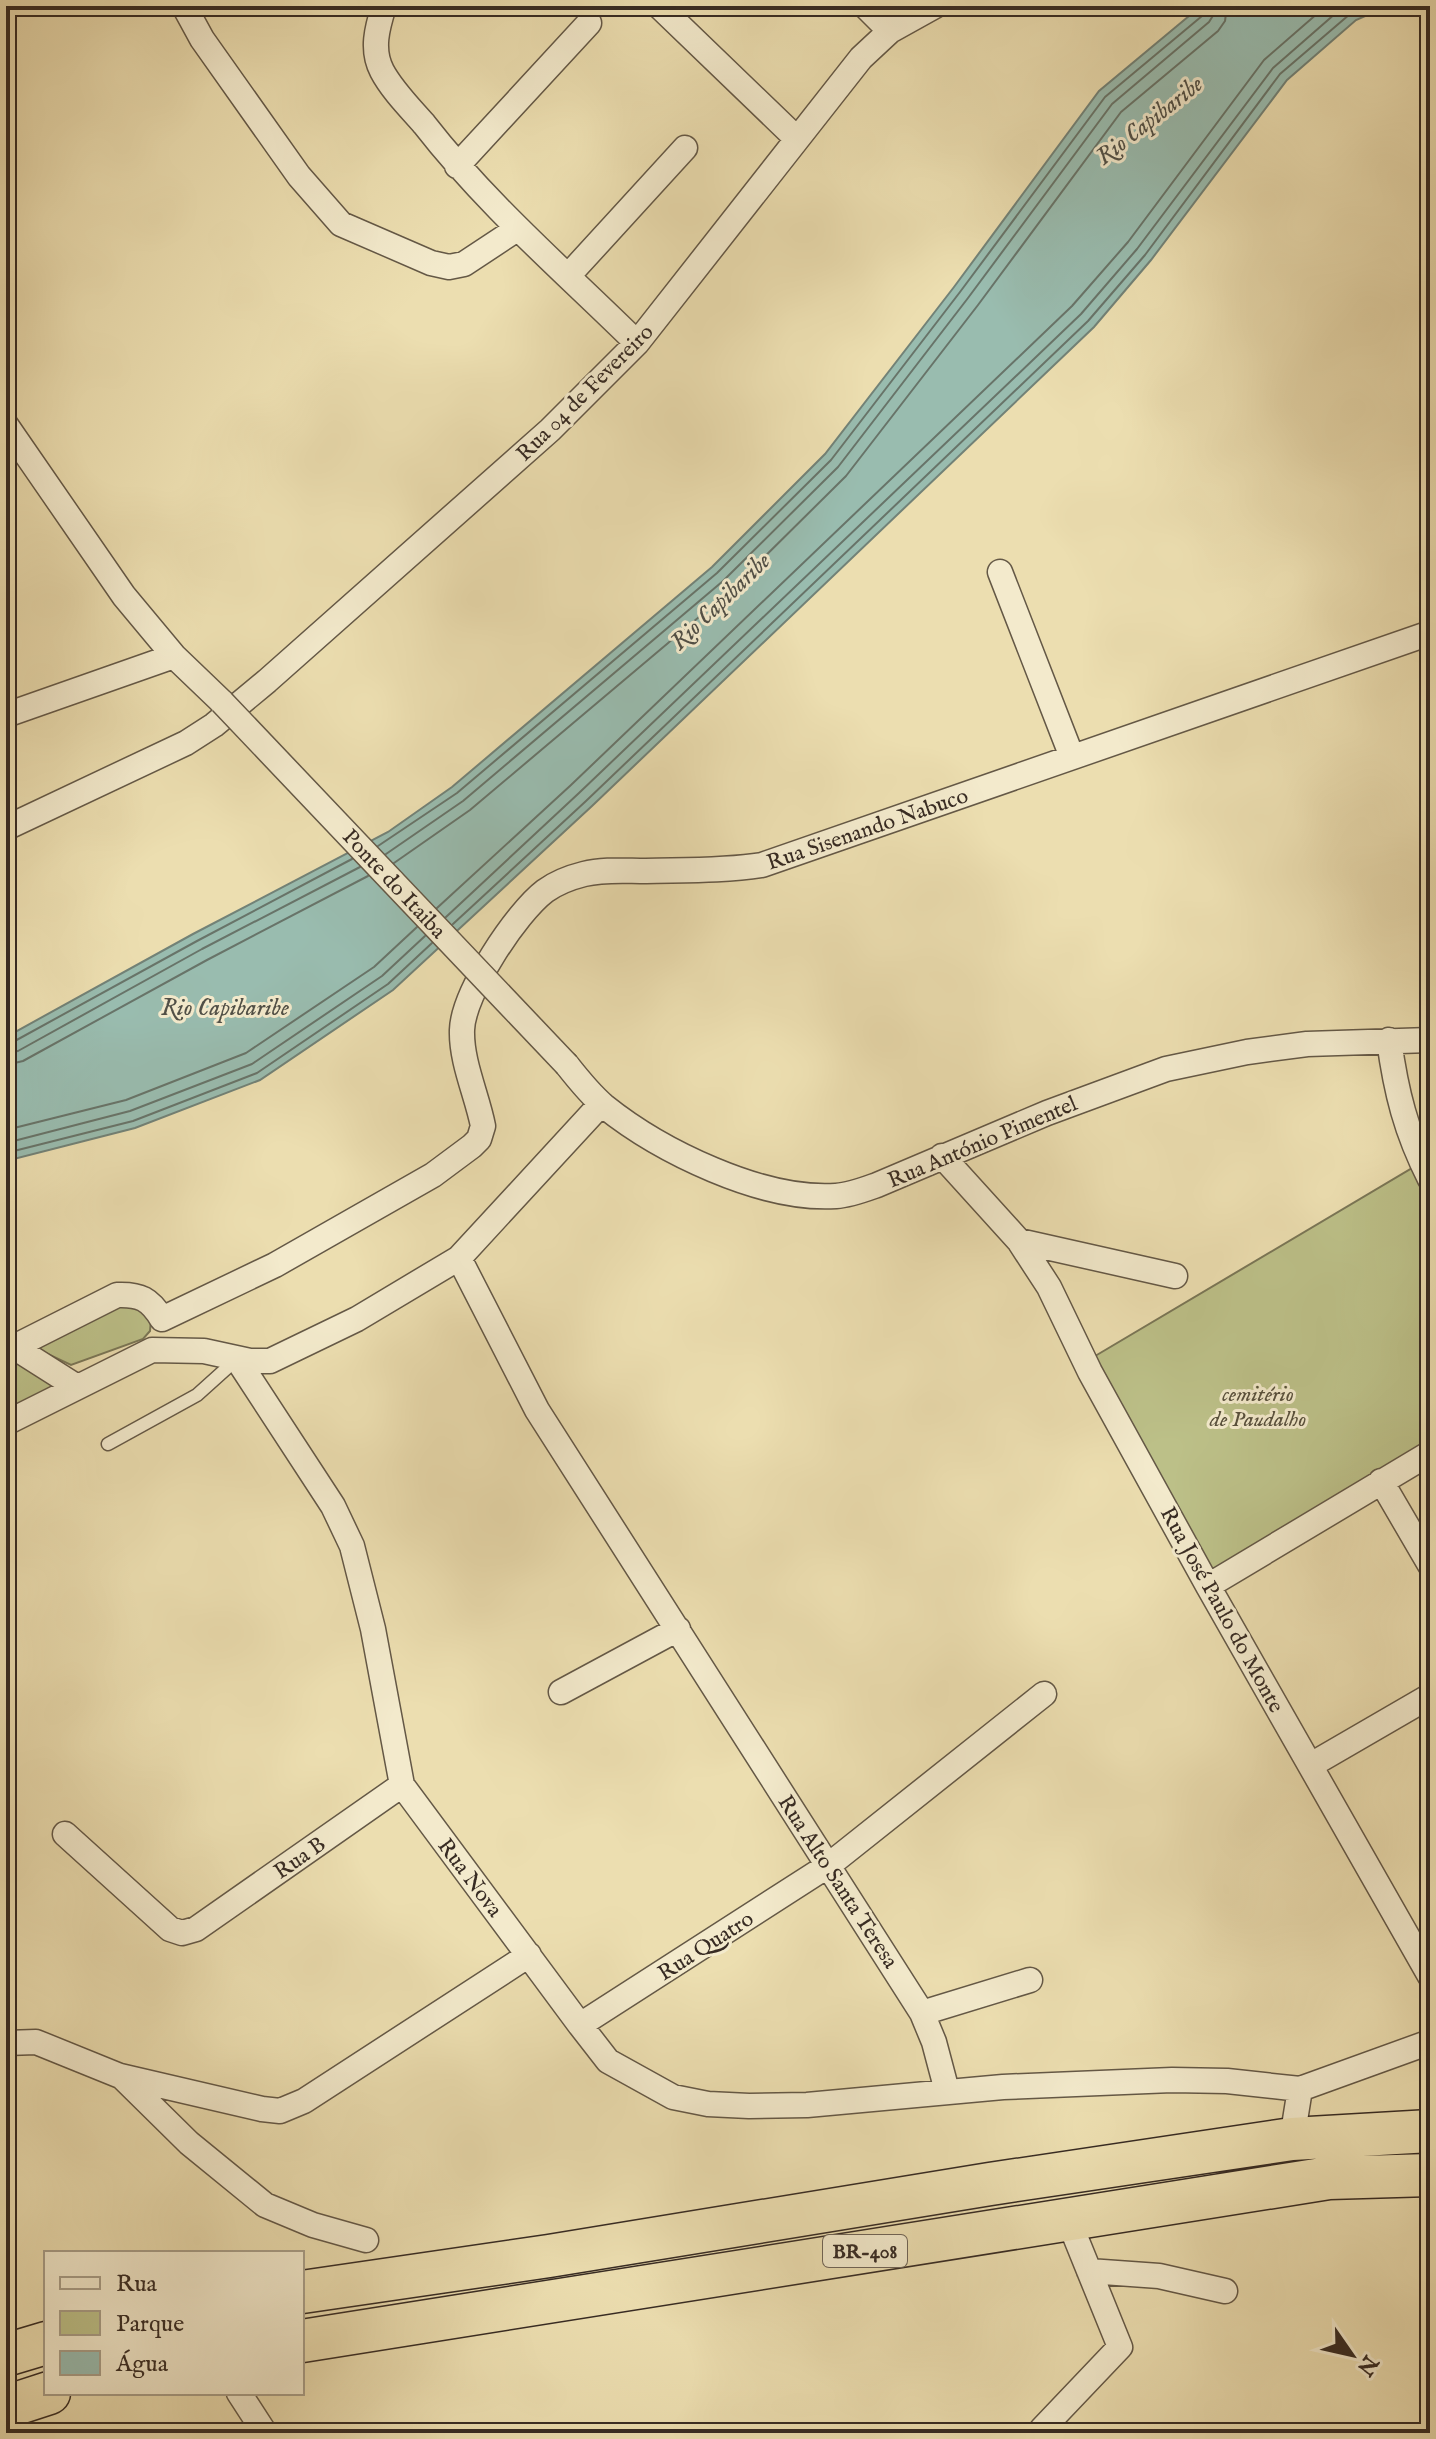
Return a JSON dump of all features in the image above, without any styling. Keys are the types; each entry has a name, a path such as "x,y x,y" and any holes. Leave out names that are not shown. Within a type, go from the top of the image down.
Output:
{"highway":[{"name":"BR-408","path":"304,2292 1292,2139 1430,2131"},
{"name":"BR-408","path":"304,2341 1329,2178 1430,2175"},
{"path":"6,2355 44,2344"},
{"path":"6,2407 44,2395"}],"street":[{"path":"184,6 202,39 299,176 341,224 431,263 449,267 464,264 517,229"},
{"path":"384,6 377,27 375,49 382,72 457,166 517,229 637,343"},
{"path":"659,6 796,138"},
{"path":"865,6 890,31"},
{"name":"Rua 04 de Fevereiro","path":"6,828 186,743 214,725 267,681 550,430 637,343 861,58 890,31 935,6"},
{"path":"457,166 589,23"},
{"path":"568,276 685,148"},
{"name":"Ponte do Itaiba","path":"6,425 124,596 174,656 222,702 567,1065"},
{"path":"1000,572 1072,757"},
{"name":"Rua Sisenando Nabuco","path":"162,1319 275,1265 433,1175 479,1139 483,1126 462,1031 466,1008 476,984 505,937 527,908 546,890 584,874 762,865 1430,633"},
{"path":"6,715 174,656"},
{"path":"1389,1040 1399,1106 1430,1179"},
{"name":"Rua António Pimentel","path":"567,1065 601,1104 671,1149 723,1172 783,1191 833,1196 852,1193 904,1175 942,1156 1072,1103 1166,1069 1247,1052 1307,1044 1430,1040"},
{"path":"6,1423 152,1350 204,1351 260,1362 282,1356 357,1319 459,1258 601,1104"},
{"name":"Rua José Paulo do Monte","path":"942,1156 1019,1241 1049,1287 1090,1372 1208,1586 1430,1976"},
{"path":"1019,1241 1175,1276"},
{"name":"Rua Alto Santa Teresa","path":"459,1258 537,1410 922,2013 934,2042 947,2091"},
{"path":"10,1349 112,1297 136,1295 150,1302 162,1319 158,1341 152,1350"},
{"path":"10,1349 77,1387"},
{"name":"Rua Nova","path":"237,1359 333,1506 352,1546 373,1629 402,1785 608,2061 673,2097 708,2104 807,2105 947,2091"},
{"path":"1208,1586 1430,1453"},
{"path":"1381,1481 1430,1565"},
{"path":"561,1692 678,1629"},
{"name":"Rua Quatro","path":"580,2025 829,1865 1044,1694"},
{"path":"1311,1765 1430,1696"},
{"name":"Rua B","path":"65,1834 170,1929 182,1933 196,1929 402,1785"},
{"path":"6,2043 36,2042 120,2076 262,2109 288,2109 529,1955"},
{"path":"922,2013 1030,1980"},
{"path":"947,2091 1172,2080 1227,2081 1300,2089 1430,2042"},
{"path":"120,2076 189,2143 265,2205 313,2225 366,2240"},
{"path":"1292,2139 1300,2089"},
{"path":"1042,2429 1120,2347 1068,2219"},
{"path":"1089,2271 1159,2276 1225,2291"},
{"path":"240,2395 265,2433"}],"lane":[{"path":"108,1444 197,1395 237,1359"}],"green space":[{"name":"cemitério de Paudalho","path":"1419,1164 1430,1184 1430,1449 1208,1583 1085,1362"},
{"path":"116,1297 132,1303 151,1319 150,1331 143,1339 71,1365 37,1349"},
{"path":"11,1358 55,1385 6,1412 6,1361"}],"water":[{"name":"Rio Capibaribe","path":"1201,6 1388,6 1356,20 1287,80 1151,260 1094,327 592,806 393,990 260,1080 135,1128 6,1161 6,1037 388,832 452,787 712,567 825,454 1099,91"}]}
